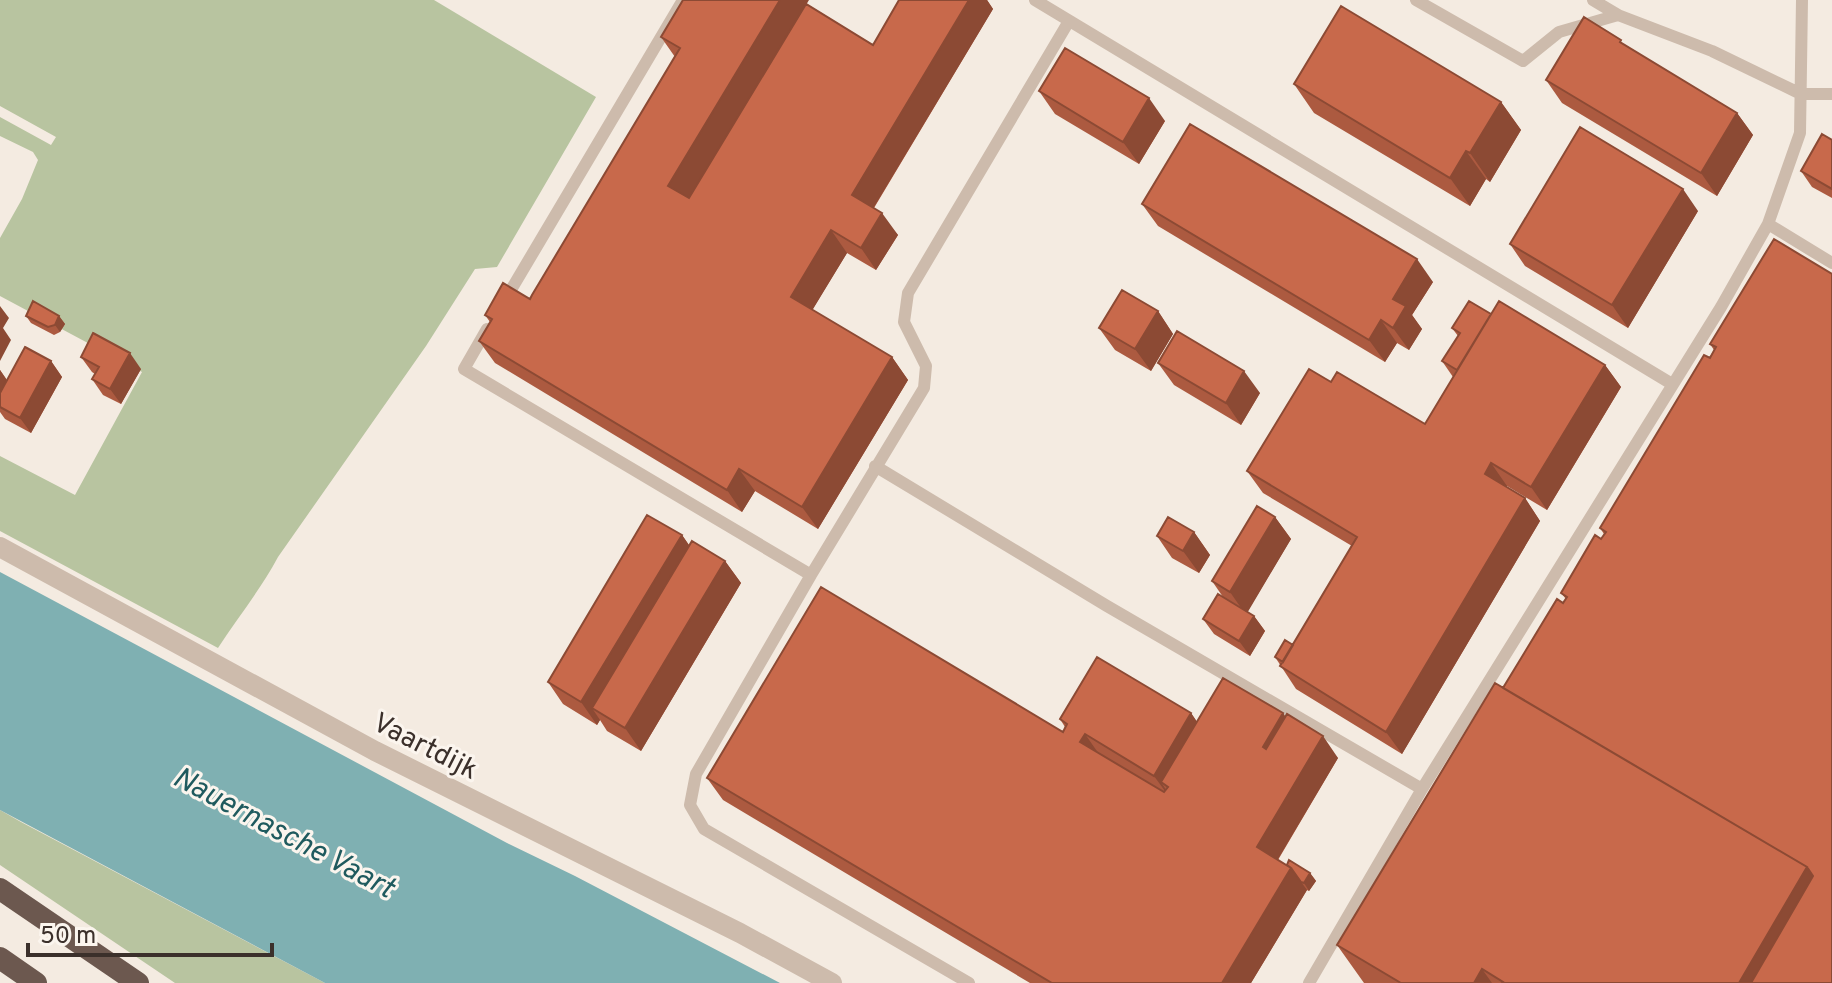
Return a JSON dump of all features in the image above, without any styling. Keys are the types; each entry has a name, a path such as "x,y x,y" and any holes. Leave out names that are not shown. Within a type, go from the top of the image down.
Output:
{"highway":[{"path":"0,889 138,983"},
{"path":"0,958 36,983"}],"street":[{"name":"Vaartdijk","path":"0,547 375,751 740,933 832,983"}],"lane":[{"path":"683,0 464,369 811,575"},
{"path":"1035,0 1672,384"},
{"path":"1416,0 1523,61 1559,32 1618,15"},
{"path":"1593,0 1618,15 1712,51 1801,94 1832,94"},
{"path":"1309,983 1422,789 1768,224 1800,133 1802,0"},
{"path":"969,983 704,829 690,805 696,774 875,466 924,388 926,366 904,322 908,293 1069,21"},
{"path":"1768,224 1832,263"},
{"path":"875,466 1107,606 1422,789"}],"green space":[{"path":"0,0 434,0 596,97 497,267 475,269 426,346 218,648 0,531 0,456 75,495 142,372 0,296 0,238 22,199 38,160 33,152 0,136 0,117 51,145 56,137 0,106"},
{"path":"0,810 325,983 175,983 0,865"}],"water":[{"name":"Nauernasche Vaart","path":"0,572 507,843 780,983 325,983 0,810"}],"building":[{"path":"683,0 780,0 668,186 689,198 806,4 873,45 899,0 969,0 852,195 882,213 861,248 831,230 791,297 892,357 802,507 739,469 727,490 479,341 492,319 485,315 503,283 530,299 680,48 661,37"},
{"path":"1341,6 1501,102 1470,153 1466,151 1450,178 1294,84"},
{"path":"1584,17 1737,113 1701,173 1546,80"},
{"path":"1065,48 1149,98 1123,142 1039,91"},
{"path":"1190,124 1417,259 1393,299 1406,306 1393,328 1381,320 1369,340 1142,204"},
{"path":"1580,127 1683,189 1612,305 1510,244"},
{"path":"1822,134 1832,140 1832,189 1801,171"},
{"path":"1774,239 1832,274 1832,983 1751,983 1813,876 1807,867 1503,688 1557,599 1563,603 1567,597 1561,593 1595,535 1601,539 1606,532 1600,528 1704,355 1710,358 1716,347 1710,344"},
{"path":"1122,290 1158,311 1135,349 1099,328"},
{"path":"33,301 59,316 55,325 48,327 26,316"},
{"path":"1469,301 1491,314 1457,370 1442,361 1460,333 1452,328"},
{"path":"1499,301 1605,365 1531,487 1491,463 1485,474 1525,498 1386,732 1280,666 1357,537 1247,471 1309,369 1331,382 1337,372 1425,424"},
{"path":"1177,331 1244,371 1226,403 1158,363"},
{"path":"93,333 130,353 110,389 92,379 99,367 81,357"},
{"path":"25,347 51,361 20,418 0,407 0,393"},
{"path":"1257,506 1275,517 1230,592 1212,581"},
{"path":"647,515 682,535 581,702 548,682"},
{"path":"1168,517 1194,532 1183,551 1157,536"},
{"path":"692,541 725,561 625,728 592,708"},
{"path":"821,587 1063,732 1067,724 1060,719 1097,657 1191,713 1154,776 1085,734 1080,742 1164,792 1168,787 1161,782 1223,678 1283,713 1263,747 1266,749 1287,714 1323,736 1257,847 1291,868 1222,983 1052,983 707,778"},
{"path":"1218,594 1254,616 1239,641 1203,619"},
{"path":"1285,640 1293,645 1283,662 1275,657"},
{"path":"1495,683 1807,867 1739,983 1502,983 1482,969 1474,983 1401,983 1337,945"},
{"path":"1289,860 1310,873 1304,883 1287,865"}]}
